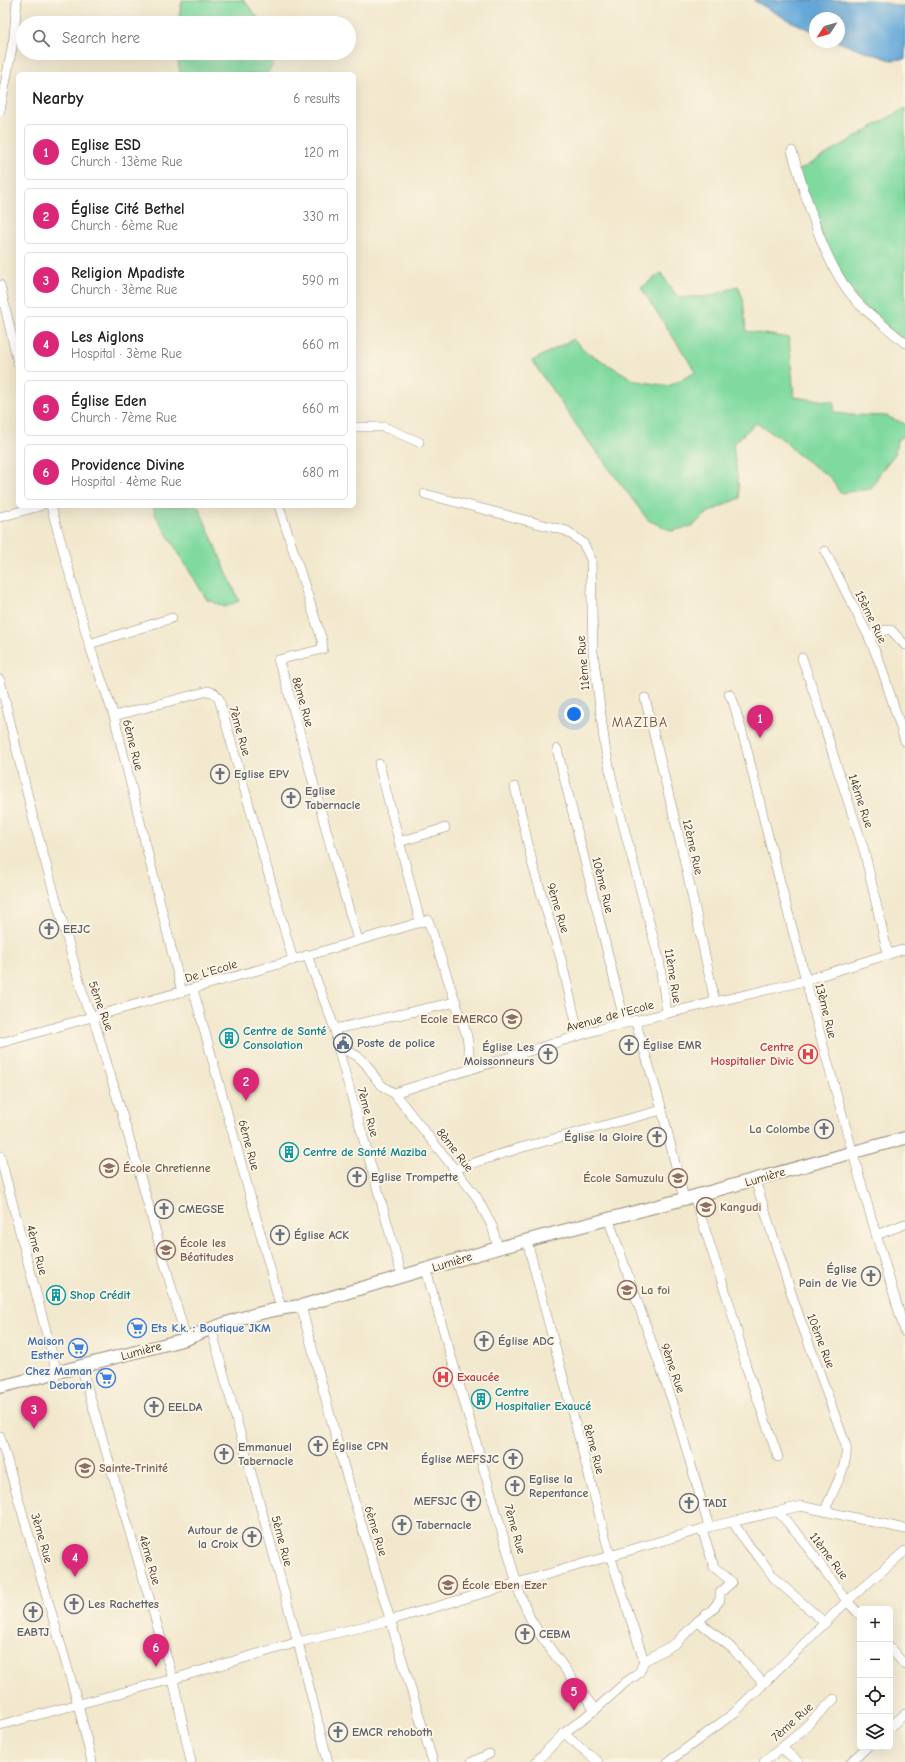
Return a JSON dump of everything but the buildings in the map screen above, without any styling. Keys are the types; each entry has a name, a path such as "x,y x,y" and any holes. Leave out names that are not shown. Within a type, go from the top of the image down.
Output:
{"street":[{"path":"0,111 14,37 17,0"},
{"path":"792,151 818,232 837,273 860,304 905,343"},
{"path":"0,285 16,354"},
{"path":"356,427 384,427 420,442"},
{"name":"11ème Rue","path":"425,494 567,531 583,543 591,559 593,652 605,747 618,805 659,959 666,1013"},
{"path":"0,517 33,508"},
{"name":"6ème Rue","path":"52,508 90,644 114,716 182,992"},
{"name":"8ème Rue","path":"280,508 310,598 322,640 323,649 278,660 285,679 336,866 358,940"},
{"name":"15ème Rue","path":"825,551 869,637 890,690 905,741"},
{"path":"90,644 172,618"},
{"path":"869,637 885,630 891,630 905,645"},
{"name":"14ème Rue","path":"802,658 864,850 888,955"},
{"name":"5ème Rue","path":"0,680 34,822 86,1005 93,1017 136,1161 186,1339"},
{"name":"7ème Rue","path":"114,716 208,691 214,693 219,699 293,960"},
{"name":"13ème Rue","path":"729,694 733,701 746,746 806,980 876,1235 905,1332"},
{"name":"12ème Rue","path":"645,698 682,849 715,1002"},
{"name":"10ème Rue","path":"557,749 622,1011 623,1017 617,1025"},
{"path":"379,764 399,842 424,921 456,1002 467,1036 471,1069"},
{"name":"9ème Rue","path":"515,787 533,866 561,959 579,1035"},
{"path":"399,842 445,828"},
{"name":"De L'Ecole","path":"0,1043 193,989 424,921"},
{"name":"Avenue de l'Ecole","path":"394,1093 579,1035 635,1020 806,980 905,949"},
{"name":"7ème Rue","path":"307,955 335,1029 338,1048 402,1276"},
{"name":"6ème Rue","path":"193,989 280,1308"},
{"path":"335,1029 456,1002"},
{"path":"635,1020 689,1198 731,1309 746,1366 778,1457"},
{"path":"338,1048 354,1054 362,1060 382,1087 394,1093"},
{"name":"8ème Rue","path":"394,1093 481,1203 492,1226 498,1248"},
{"path":"455,1169 520,1148 662,1110"},
{"name":"Lumière","path":"0,1387 186,1339 211,1328 280,1308 301,1306 498,1248 689,1198 905,1138"},
{"name":"4ème Rue","path":"0,1156 57,1372"},
{"name":"10ème Rue","path":"755,1180 795,1305 846,1446 847,1453 844,1463 825,1510"},
{"name":"9ème Rue","path":"608,1218 673,1403 706,1528 714,1567 732,1582 720,1593 720,1600 715,1607 698,1621"},
{"path":"876,1235 905,1224"},
{"name":"8ème Rue","path":"527,1241 610,1555 644,1661"},
{"name":"7ème Rue","path":"426,1270 530,1618 540,1636 594,1710"},
{"name":"6ème Rue","path":"301,1306 342,1460 433,1762"},
{"name":"5ème Rue","path":"211,1328 298,1642 328,1762"},
{"name":"4ème Rue","path":"81,1366 173,1680 191,1762"},
{"name":"3ème Rue","path":"0,1436 78,1704 92,1762"},
{"path":"0,1725 173,1680 298,1642 391,1620 706,1528 801,1506 825,1510 905,1529"},
{"name":"11ème Rue","path":"778,1511 820,1563 847,1601 857,1612"},
{"path":"733,1522 747,1544 759,1557 775,1579 825,1623"},
{"path":"668,1762 734,1713 847,1601 905,1551"},
{"path":"536,1762 564,1732 594,1710 640,1671 644,1661 676,1643 698,1621 733,1649 763,1683"},
{"path":"893,1651 904,1660"},
{"name":"7ème Rue","path":"764,1762 782,1748 834,1699"},
{"path":"893,1724 905,1714"},
{"path":"564,1732 598,1762"},
{"path":"782,1748 798,1762"},
{"path":"851,1762 864,1750"},
{"path":"472,1762 490,1754"}],"green space":[{"path":"182,0 244,0 257,16 179,16"},
{"path":"178,60 276,60 268,72 180,72"},
{"path":"905,108 905,343 860,304 831,260 798,171"},
{"path":"661,273 678,298 711,296 738,286 743,299 746,331 789,338 794,397 834,402 834,412 849,415 886,416 905,424 905,436 897,440 895,454 881,471 871,489 840,493 831,478 796,453 784,440 756,423 733,444 740,498 709,512 692,526 672,531 648,520 577,426 532,361 573,339 585,351 636,381 669,386 696,372 641,288"},
{"path":"154,508 199,508 239,601 225,607 207,600 156,516"}],"water":[{"path":"753,0 871,0 905,7 905,59 891,60 845,44 845,12 809,12 809,29 788,20"}],"place":[{"name":"Eglise ESD","path":"760,738"},
{"name":"Eglise EPV","path":"220,774"},
{"name":"Eglise Tabernacle","path":"291,798"},
{"name":"EEJC","path":"49,929"},
{"name":"Ecole EMERCO","path":"512,1019"},
{"name":"Centre de Santé Consolation","path":"229,1038"},
{"name":"Poste de police","path":"343,1043"},
{"name":"Église EMR","path":"629,1045"},
{"name":"Église Les Moissonneurs","path":"548,1054"},
{"name":"Centre Hospitalier Divic","path":"808,1054"},
{"name":"Église Cité Bethel","path":"246,1101"},
{"name":"La Colombe","path":"824,1129"},
{"name":"Église la Gloire","path":"657,1137"},
{"name":"Centre de Santé Maziba","path":"289,1152"},
{"name":"École Chretienne","path":"109,1168"},
{"name":"Eglise Trompette","path":"357,1177"},
{"name":"École Samuzulu","path":"678,1178"},
{"name":"Kangudi","path":"706,1207"},
{"name":"CMEGSE","path":"164,1209"},
{"name":"Église ACK","path":"280,1235"},
{"name":"École les Béatitudes","path":"166,1250"},
{"name":"Église Pain de Vie","path":"871,1276"},
{"name":"La foi","path":"627,1290"},
{"name":"Shop Crédit","path":"56,1295"},
{"name":"Ets K.k. : Boutique JKM","path":"137,1328"},
{"name":"Église ADC","path":"484,1341"},
{"name":"Maison Esther","path":"78,1348"},
{"name":"Exaucée","path":"443,1377"},
{"name":"Chez Maman Deborah","path":"106,1378"},
{"name":"Centre Hospitalier Exaucé","path":"481,1399"},
{"name":"EELDA","path":"154,1407"},
{"name":"Religion Mpadiste","path":"34,1429"},
{"name":"Église CPN","path":"318,1446"},
{"name":"Emmanuel Tabernacle","path":"224,1454"},
{"name":"Église MEFSJC","path":"513,1459"},
{"name":"Sainte-Trinité","path":"85,1468"},
{"name":"Eglise la Repentance","path":"515,1486"},
{"name":"MEFSJC","path":"471,1501"},
{"name":"TADI","path":"689,1503"},
{"name":"Tabernacle","path":"402,1525"},
{"name":"Autour de la Croix","path":"252,1537"},
{"name":"Les Aiglons","path":"75,1577"},
{"name":"École Eben Ezer","path":"448,1585"},
{"name":"Les Rachettes","path":"74,1604"},
{"name":"EABTJ","path":"33,1612"},
{"name":"CEBM","path":"525,1634"},
{"name":"Providence Divine","path":"156,1667"},
{"name":"Église Eden","path":"574,1711"},
{"name":"EMCR rehoboth","path":"338,1732"}],"district":[{"name":"MAZIBA","path":"640,722"}]}
